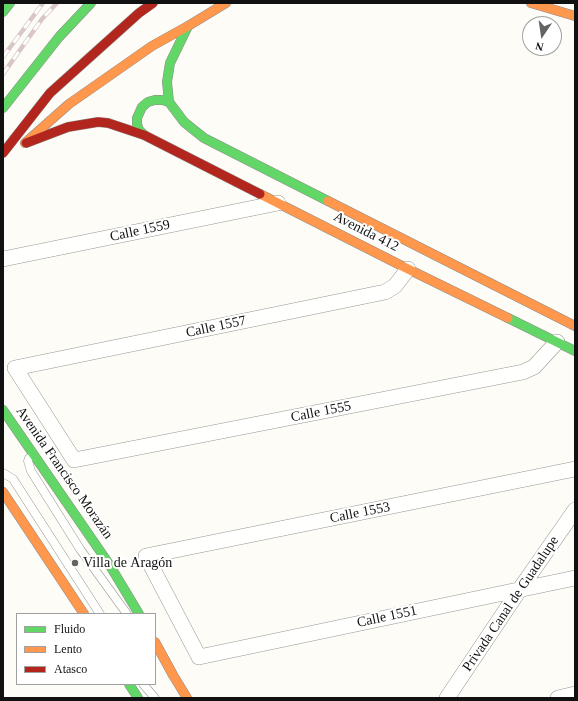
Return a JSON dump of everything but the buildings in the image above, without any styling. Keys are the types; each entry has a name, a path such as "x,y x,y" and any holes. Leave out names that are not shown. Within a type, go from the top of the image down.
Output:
{"main road":[{"path":"3,12 10,3"},
{"path":"3,108 59,37 91,3"},
{"path":"3,153 50,93 139,13 153,3"},
{"path":"3,157 25,143 69,104 152,46 226,3"},
{"path":"531,3 575,16"},
{"path":"188,26 170,63 167,82 169,102 184,122 204,138 575,326"},
{"path":"144,135 139,130 137,124 137,118 142,107 148,102 155,100 169,102"},
{"name":"Avenida 412","path":"25,143 68,128 98,122 108,123 144,135 408,269 575,351"},
{"name":"Avenida Francisco Morazán","path":"3,410 109,564 138,613"},
{"path":"3,492 83,613"},
{"path":"156,644 187,698"},
{"path":"130,685 138,698"}],"street":[{"name":"Calle 1559","path":"3,260 278,203"},
{"name":"Calle 1557","path":"74,460 15,368 385,292 395,286 408,269"},
{"name":"Calle 1555","path":"74,460 522,372 534,366 557,342"},
{"name":"Calle 1553","path":"199,657 146,556 575,469"},
{"name":"Privada Canal de Guadalupe","path":"447,698 575,510"},
{"name":"Calle 1551","path":"199,657 575,578"},
{"path":"558,698 575,694"}],"lane":[{"path":"31,450 28,461 31,471 80,549 126,613"},
{"path":"3,473 13,479 99,613"},
{"path":"156,655 173,675"},
{"path":"144,685 155,698"}],"railway":[{"path":"3,57 43,3"},
{"path":"3,74 42,19 57,3"}],"traffic: fast":[{"path":"3,12 10,3"},
{"path":"3,108 59,37 91,3"},
{"path":"169,102 167,82 170,63 188,26"},
{"path":"144,135 139,130 137,124 137,118 142,107 148,102 155,100 169,102 184,122 204,138 328,201"},
{"path":"508,318 575,351"},
{"path":"3,410 109,564 138,613"},
{"path":"130,685 138,698"}],"traffic: slow":[{"path":"25,143 69,104 152,46 226,3"},
{"path":"531,3 575,16"},
{"path":"260,194 508,318"},
{"path":"328,201 575,326"},
{"path":"3,492 83,613"},
{"path":"156,644 187,698"}],"traffic: jam":[{"path":"3,153 50,93 139,13 153,3"},
{"path":"26,143 68,127 98,122 108,123 144,135 260,194"}],"place":[{"name":"Villa de Aragón","path":"75,563"}]}
